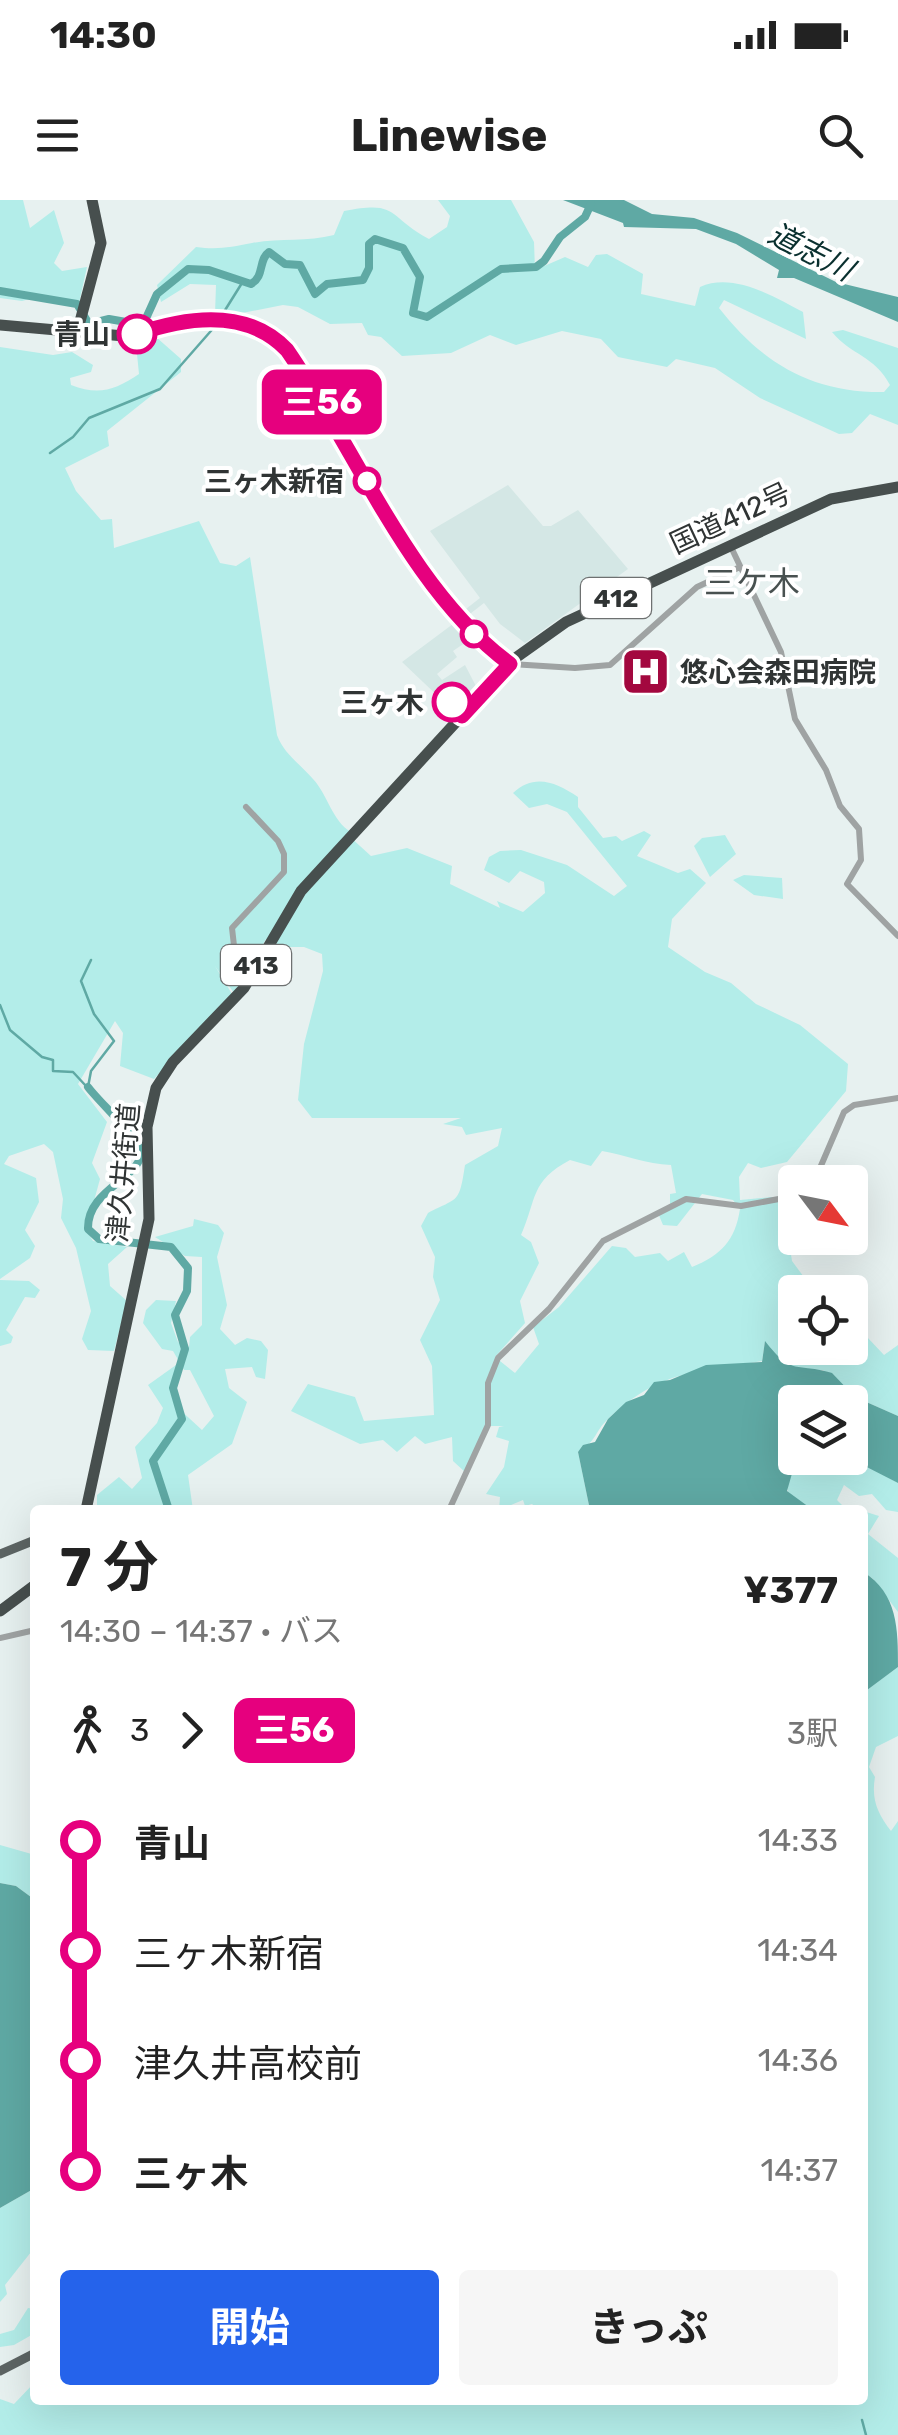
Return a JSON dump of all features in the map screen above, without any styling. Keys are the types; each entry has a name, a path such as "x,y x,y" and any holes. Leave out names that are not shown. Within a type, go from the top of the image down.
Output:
{"highway":[{"path":"78,329 101,243 92,200"},
{"path":"0,325 124,336 181,320 215,319 278,342 324,404 371,489 434,584 475,635 510,664"},
{"name":"国道412号","path":"510,664 566,622 730,546 848,493 898,487"},
{"name":"津久井街道","path":"87,1505 144,1244 151,1186 147,1127 153,1098 174,1062 244,988 301,891 510,664"},
{"path":"0,1611 30,1589"}],"main road":[{"path":"0,1554 30,1542"},
{"path":"0,2371 30,2356"}],"street":[{"path":"730,546 781,652 795,719 826,770 840,806 858,829 861,860 847,884 898,936"},
{"path":"510,664 574,668 610,665 696,587 740,567"},
{"path":"244,988 236,972 232,928 284,872 284,854 246,808"},
{"path":"821,1165 844,1112 854,1105 898,1098"},
{"path":"451,1505 488,1425 488,1383 498,1358 549,1309 603,1240 686,1198 741,1206 778,1199"},
{"path":"0,1638 30,1631"}],"shaded area":[{"path":"0,200 23,200 30,228 54,210 64,243 54,263 62,271 87,267 79,303 44,295 22,301 0,298"},
{"path":"438,200 511,200 534,242 535,270 565,257 588,267 596,255 607,254 643,274 641,294 695,306 700,287 726,282 779,299 803,312 806,339 724,300 719,308 771,359 811,380 858,391 884,392 890,385 877,367 832,332 843,330 898,348 898,425 870,414 852,433 839,434 760,398 715,368 676,359 667,367 618,357 601,339 562,331 516,345 490,335 451,353 402,356 381,337 368,335 362,323 330,324 298,307 283,305 232,315 215,314 216,285 190,284 161,302 157,285 196,247 224,248 334,235 344,211 362,208 391,212 429,239 447,227 450,216"},
{"path":"563,200 624,200 652,214 694,218 737,233 836,282 898,297 898,322 794,278 777,278 779,270 736,244 696,229 624,227 623,223"},
{"path":"156,337 181,359 181,372 107,431 109,446 65,468 76,491 101,520 112,519 114,548 199,521 220,563 236,566 250,557 277,735 318,785 339,821 351,832 349,836 371,856 407,848 452,866 450,884 500,908 497,901 523,912 545,893 544,882 520,871 509,883 484,870 489,857 500,851 521,850 567,865 614,896 627,886 567,812 547,804 529,808 513,793 537,782 562,787 578,797 578,807 603,838 616,836 622,841 644,831 651,835 637,856 678,873 690,869 706,883 672,919 668,947 705,972 731,983 756,1004 800,1025 848,1064 846,1091 787,1162 761,1168 748,1163 739,1177 740,1200 772,1197 778,1202 778,1255 791,1255 802,1275 778,1275 778,1360 765,1342 762,1361 680,1376 627,1403 578,1452 589,1505 525,1505 523,1500 499,1505 500,1497 486,1494 504,1467 509,1441 496,1437 499,1427 504,1426 485,1426 465,1472 453,1461 452,1437 425,1444 415,1436 397,1452 383,1440 360,1444 291,1411 308,1384 355,1397 364,1421 434,1415 432,1366 420,1340 440,1300 433,1277 435,1257 421,1226 428,1213 456,1198 465,1165 498,1146 502,1128 466,1135 462,1127 443,1124 461,1118 312,1118 298,1100 304,1044 323,971 322,954 304,947 274,947 277,942 266,939 234,993 215,966 232,994 154,1079 120,1066 123,1033 115,1021 78,1084 107,1122 92,1163 100,1179 86,1230 93,1241 127,1247 108,1264 110,1286 127,1301 114,1351 88,1350 82,1339 91,1311 76,1248 61,1218 63,1199 53,1152 44,1144 9,1156 4,1164 36,1178 39,1202 25,1230 35,1246 30,1258 0,1279 0,347 53,355 72,352 93,365 91,372 70,378 71,385 98,391 139,374 136,344","holes":["602,1151 671,1165 676,1193 670,1194 670,1209 658,1213 663,1225 677,1226 702,1194 733,1200 740,1209 734,1230 719,1252 692,1267 684,1252 668,1261 660,1253 635,1257 626,1248 612,1246 559,1307 533,1327 539,1344 515,1373 495,1357 525,1323 520,1301 539,1263 531,1242 521,1235 541,1183 570,1160 591,1166"]},
{"path":"508,485 543,526 551,526 578,510 628,569 525,643 500,624 484,603 466,617 462,612 480,598 430,531"},
{"path":"457,621 472,638 453,651 457,657 437,674 442,680 465,665 479,692 457,717 439,708 444,702 402,662"},
{"path":"725,835 736,854 710,877 694,846 702,838"},
{"path":"744,875 782,878 783,899 754,895 733,880"},
{"path":"194,1219 218,1225 224,1233 217,1257 227,1305 220,1329 235,1345 247,1338 261,1341 268,1350 265,1379 256,1377 252,1367 225,1369 229,1388 247,1402 232,1444 188,1475 192,1505 97,1505 97,1495 119,1477 132,1489 142,1478 135,1447 157,1423 163,1408 148,1385 176,1365 181,1374 171,1389 177,1407 202,1430 214,1416 190,1370 184,1370 173,1351 162,1349 143,1323 146,1310 156,1300 176,1301 171,1323 178,1342 189,1347 190,1337 202,1325 202,1257 185,1256 155,1237 193,1226"},
{"path":"0,1280 29,1281 40,1290 35,1298 25,1297 6,1330 13,1337 11,1343 0,1346"},
{"path":"868,1338 884,1355 898,1345 898,1416 868,1403 868,1385 841,1385 823,1370 795,1370 787,1365 868,1365"},
{"path":"765,1341 778,1356 778,1365 832,1373 844,1385 778,1385 778,1475 792,1475 787,1491 806,1505 589,1505 578,1452 583,1445 595,1442 608,1419 626,1402 644,1395 654,1382 670,1380 706,1365 762,1362"},
{"path":"868,1403 898,1416 898,1483 868,1468"},
{"path":"868,1466 898,1483 898,1512 886,1510 872,1494 859,1496 844,1485 837,1500 842,1505 805,1505 788,1495 790,1475 868,1475"},
{"path":"868,1513 879,1516 868,1534"},
{"path":"868,1534 898,1558 898,1612 868,1576"},
{"path":"868,1576 883,1590 894,1614 898,1667 868,1689"},
{"path":"898,1667 898,1736 876,1747 869,1767 875,1777 875,1800 882,1819 891,1831 898,1821 898,2435 0,2435 0,2399 14,2404 30,2387 30,2405 868,2405 868,1689"},
{"path":"0,1845 30,1854 30,1896 16,1886 0,1883"},
{"path":"0,1883 16,1886 30,1896 30,2191 0,2208"},
{"path":"30,2191 30,2253 5,2285 7,2294 0,2302 0,2208"},
{"path":"30,2308 30,2336 0,2347 0,2334 14,2330"}],"waterway":[{"path":"0,291 77,304 89,324 109,319 143,325 157,294 188,269 209,270 251,284 269,252 285,264 300,265 315,294 327,284 363,280 369,268 369,244 375,239 403,248 420,277 413,313 427,317 501,269 536,267 560,237 585,217 591,204"},
{"path":"222,315 242,283"},
{"path":"50,453 73,437 89,418 160,389 217,324"},
{"path":"88,1087 91,1071 114,1041 94,1014 81,981 91,960"},
{"path":"0,1005 10,1030 42,1057 53,1060 53,1071 73,1072 86,1086"},
{"path":"88,1087 128,1131 141,1154 131,1171 95,1204 88,1229 99,1239 171,1247 188,1268 187,1291 175,1315 185,1349 173,1388 182,1419 153,1461 167,1505"},
{"path":"862,2420 866,2435"}],"bus line":[{"name":"三56","path":"137,334 181,320 215,319 268,335 287,350 434,584 480,641 510,664 462,716 452,702"}],"place":[{"name":"青山","path":"137,334"},
{"name":"三ヶ木新宿","path":"367,481"},
{"name":"悠心会森田病院","path":"645,672"},
{"name":"三ヶ木","path":"452,702"}],"district":[{"name":"三ケ木","path":"752,583"}],"water label":[{"name":"道志川","path":"811,252"}]}
